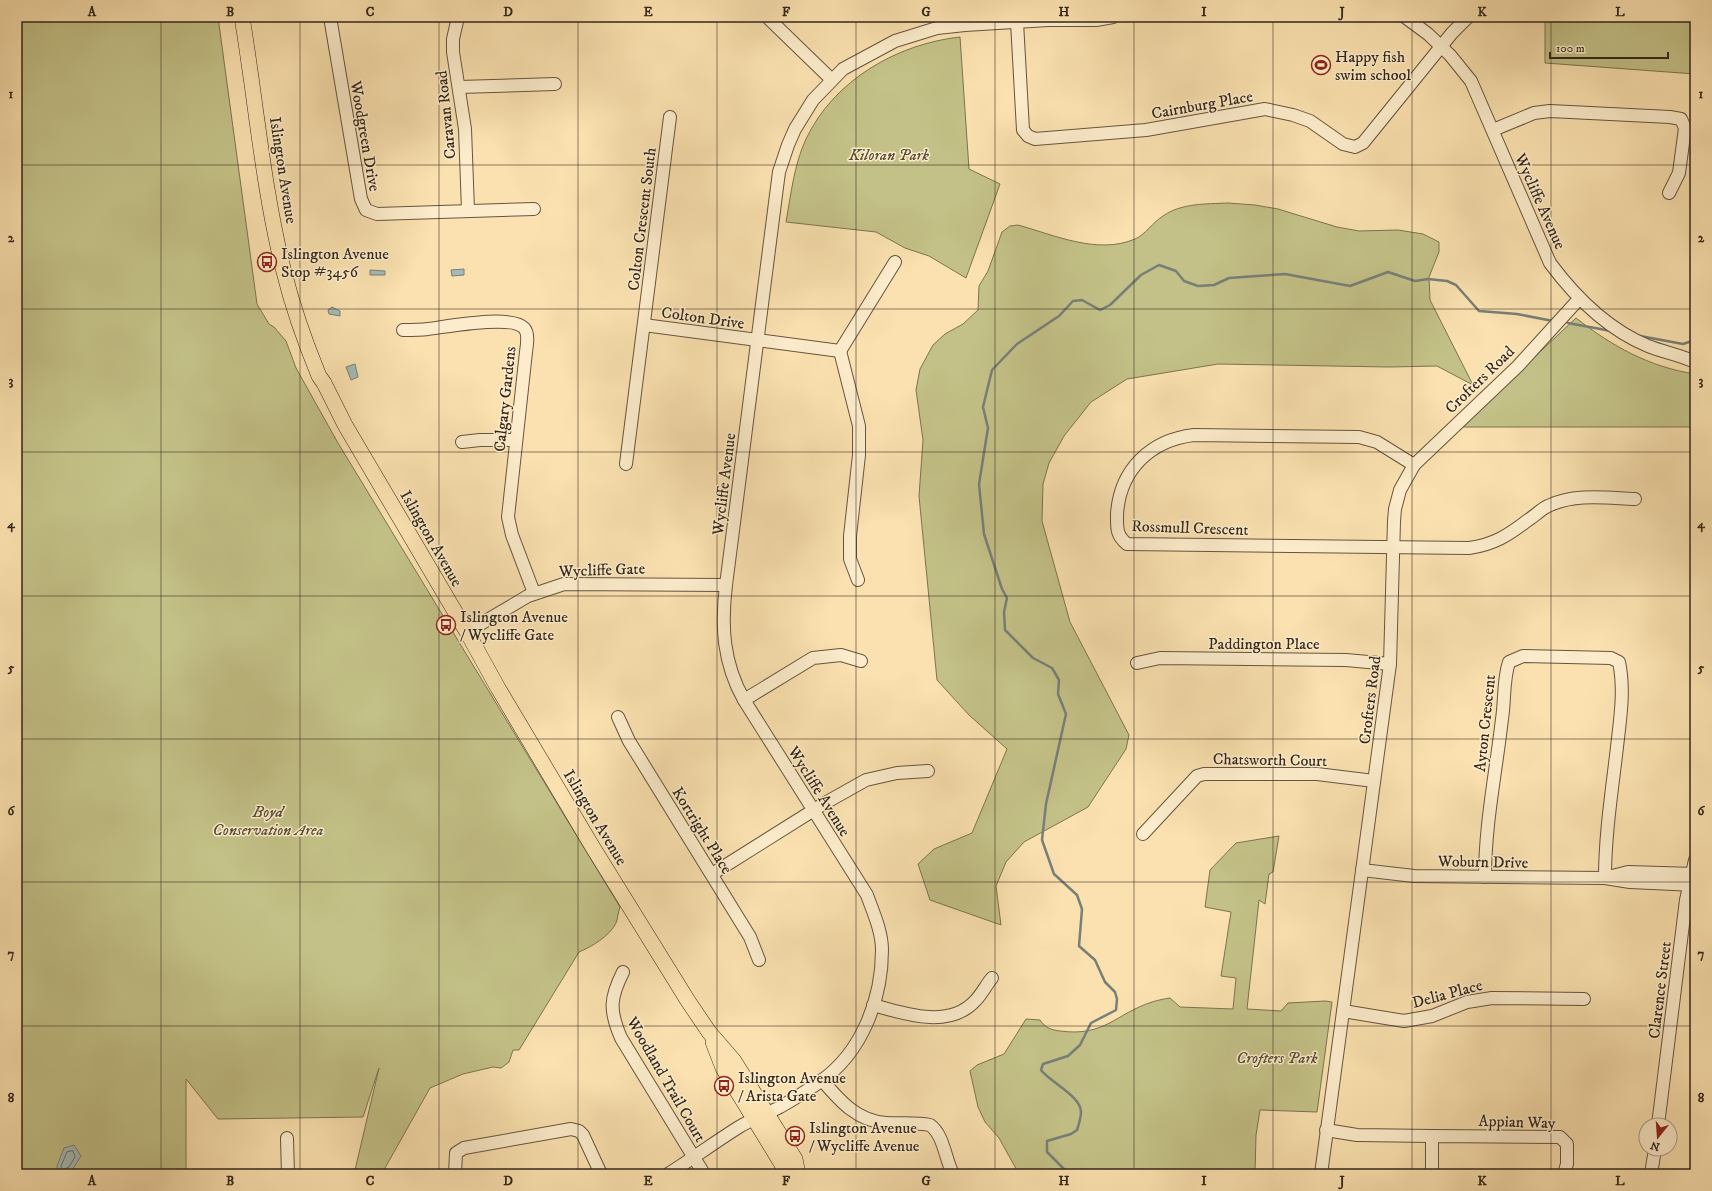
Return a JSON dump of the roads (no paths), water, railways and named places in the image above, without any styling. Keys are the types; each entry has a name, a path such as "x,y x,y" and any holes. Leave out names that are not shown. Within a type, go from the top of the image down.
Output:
{"main road":[{"name":"Islington Avenue","path":"242,17 275,231 289,290 307,348 319,376 324,383 345,426 467,632 498,688 592,846 688,1001 709,1032 723,1068 795,1159 798,1174"},
{"name":"Islington Avenue","path":"760,1116 790,1174"}],"street":[{"name":"Woodgreen Drive","path":"330,17 360,199 366,210 377,214 534,209"},
{"name":"Caravan Road","path":"458,17 453,39 453,52 465,129 468,210"},
{"path":"767,17 831,79"},
{"name":"Wycliffe Avenue","path":"668,1174 740,1127 822,1080 851,1050 863,1030 873,1005 879,983 882,949 877,922 867,894 744,700 731,673 726,654 724,627 726,585 776,195 784,158 795,129 813,100 831,79 843,68 895,41 937,28 1017,22 1096,20 1113,17"},
{"name":"Wycliffe Avenue","path":"1405,17 1428,34 1471,82 1550,263 1579,299 1599,317 1634,340 1659,350 1692,358"},
{"name":"Cairnburg Place","path":"1017,22 1023,130 1028,136 1035,139 1146,130 1266,109 1293,114 1310,121 1343,144 1355,147 1363,143 1441,47 1468,17"},
{"path":"459,87 555,84"},
{"path":"1493,130 1534,113 1550,111 1670,117 1681,119 1685,128 1680,173 1669,193"},
{"name":"Colton Crescent South","path":"626,464 670,117"},
{"path":"858,580 850,559 850,536 859,455 859,426 840,351 895,262"},
{"name":"Crofters Road","path":"1321,1174 1390,664 1395,509 1400,490 1414,465 1518,366 1579,299"},
{"name":"Calgary Gardens","path":"403,330 426,330 476,321 518,324 524,327 527,332 508,517 512,535 534,593"},
{"name":"Colton Drive","path":"644,325 840,351"},
{"name":"Rossmull Crescent","path":"1393,546 1127,544 1120,538 1118,531 1118,510 1122,488 1132,467 1153,448 1178,437 1194,435 1359,437 1377,442 1414,465"},
{"path":"462,442 480,440 516,440"},
{"path":"1393,546 1482,546 1502,539 1546,507 1559,501 1581,498 1635,499"},
{"name":"Wycliffe Gate","path":"467,632 534,593 569,583 726,585"},
{"path":"744,700 813,658 841,655 861,661"},
{"name":"Ayton Crescent","path":"1485,877 1485,840 1502,718 1505,674 1508,662 1523,656 1611,658 1619,662 1622,674 1621,706 1606,839 1605,878"},
{"name":"Paddington Place","path":"1138,663 1168,658 1346,660 1390,664"},
{"name":"Kortright Place","path":"618,717 629,741 750,937 759,960"},
{"path":"712,874 866,780 897,773 928,771"},
{"name":"Chatsworth Court","path":"1143,834 1198,776 1204,774 1317,774 1374,781"},
{"name":"Clarence Street","path":"1659,1117 1695,860"},
{"name":"Woburn Drive","path":"1362,870 1409,876 1605,878 1630,882 1693,879"},
{"name":"Woodland Trail Court","path":"623,972 614,989 611,1005 621,1038 704,1174"},
{"path":"873,1005 930,1018 957,1014 975,1001 992,978"},
{"name":"Delia Place","path":"1343,1011 1404,1021 1432,1016 1467,1002 1492,998 1584,999"},
{"path":"822,1080 847,1107 866,1119 887,1123 930,1124 935,1128 953,1174"},
{"path":"455,1174 456,1153 464,1148 571,1129 579,1131 583,1135 601,1174"},
{"name":"Appian Way","path":"1326,1130 1357,1135 1560,1137 1567,1144 1567,1164 1564,1174"},
{"path":"1432,1136 1432,1174"},
{"path":"287,1138 288,1174"},
{"path":"1651,1174 1653,1157"}],"water":[{"name":"Happy fish swim school","path":"1316,61 1327,63 1328,67 1326,70 1320,70 1315,66"},
{"path":"464,269 464,275 452,276 451,270"},
{"path":"370,270 385,271 385,275 370,275"},
{"path":"332,307 340,311 340,316 329,314 328,310"},
{"path":"355,364 358,377 351,380 346,367"},
{"path":"74,1145 81,1156 71,1172 57,1173 57,1166 64,1148"}],"waterway":[{"path":"1069,1174 1047,1152 1047,1141 1071,1134 1077,1130 1081,1114 1080,1106 1071,1095 1045,1075 1041,1070 1043,1064 1068,1056 1080,1045 1091,1023 1116,1010 1117,999 1115,992 1105,982 1095,960 1079,946 1082,909 1077,895 1054,874 1042,840 1046,804 1066,714 1058,694 1059,680 1052,668 1033,658 1005,630 1004,612 1007,598 1002,589 984,534 979,484 988,428 983,407 992,370 1017,344 1059,316 1073,301 1082,300 1100,310 1110,305 1141,275 1159,265 1176,271 1184,281 1198,286 1214,285 1229,278 1285,274 1350,286 1388,272 1415,281 1428,279 1447,281 1456,285 1479,311 1517,314 1553,321"},
{"path":"1568,323 1611,331"},
{"path":"1640,336 1683,344 1695,340"}],"place":[{"name":"Happy fish swim school","path":"1321,65"},
{"name":"Islington Avenue Stop #3456","path":"267,262"},
{"name":"Islington Avenue / Wycliffe Gate","path":"446,625"},
{"name":"Islington Avenue / Arista Gate","path":"724,1086"},
{"name":"Islington Avenue / Wycliffe Avenue","path":"795,1136"}],"park label":[{"name":"Kiloran Park","path":"889,154"},
{"name":"Boyd Conservation Area","path":"268,820"},
{"name":"Crofters Park","path":"1277,1057"}]}
